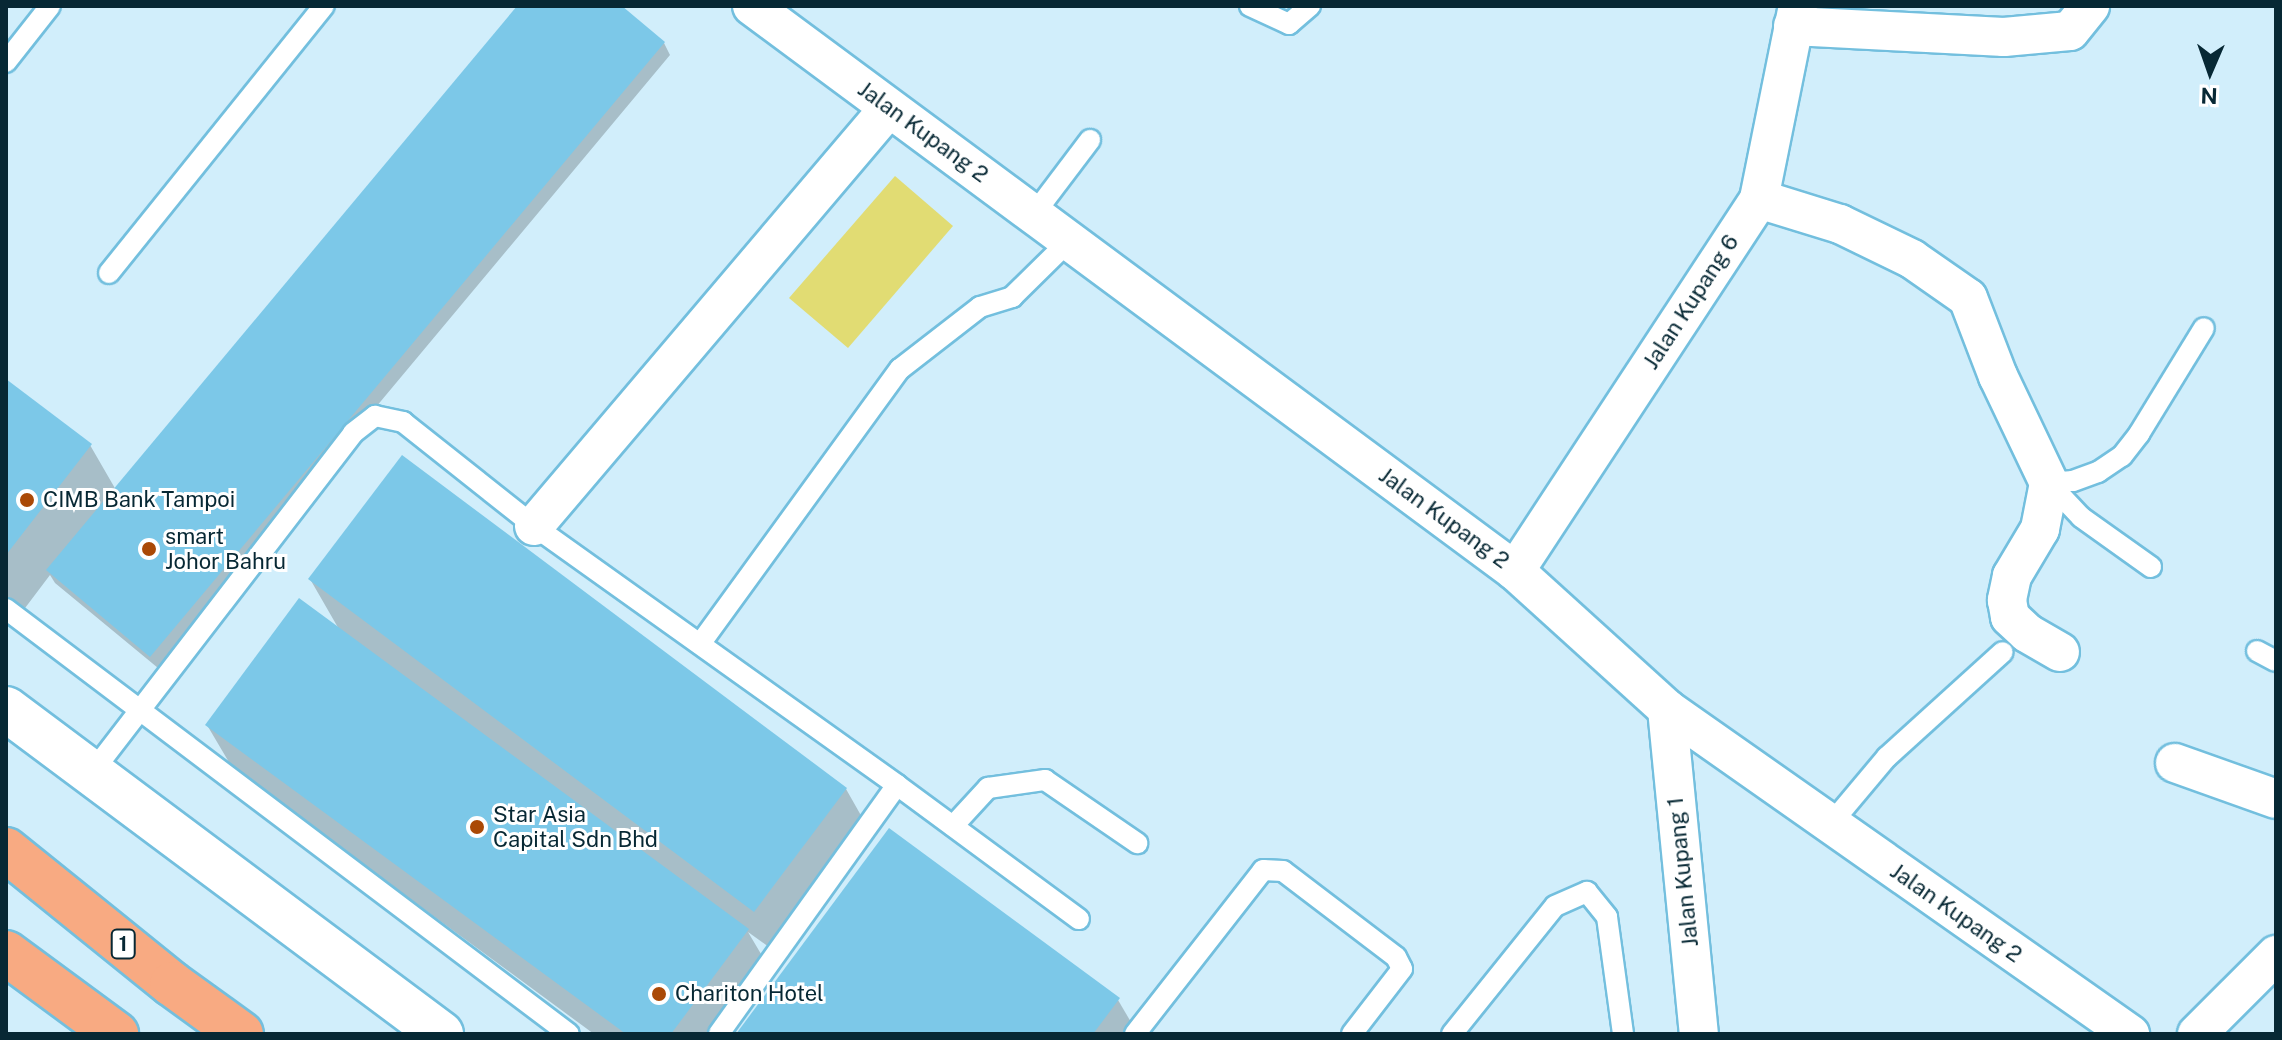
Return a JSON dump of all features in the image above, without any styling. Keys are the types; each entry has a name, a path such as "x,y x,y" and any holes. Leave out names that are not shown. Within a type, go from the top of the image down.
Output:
{"highway":[{"name":"1","path":"6,850 172,984 241,1034"},
{"path":"6,953 116,1034"}],"street":[{"name":"Jalan Kupang 2","path":"752,6 1515,571 1667,709 1829,826 2130,1034"},
{"path":"1795,16 2004,37 2070,31 2090,6"},
{"name":"Jalan Kupang 6","path":"1515,571 1759,199 1795,16"},
{"path":"534,526 889,108"},
{"path":"1759,199 1840,224 1912,259 1968,298 1998,376 2049,483 2047,508 2040,529 2012,576 2007,600 2010,617 2027,633 2060,652"},
{"path":"6,709 90,775 441,1034"},
{"name":"Jalan Kupang 1","path":"1667,709 1699,1034"},
{"path":"2175,763 2276,799"},
{"path":"2197,1034 2276,955"}],"lane":[{"path":"6,62 50,6"},
{"path":"109,273 324,6"},
{"path":"1250,6 1289,24 1310,6"},
{"path":"1034,214 1090,140"},
{"path":"700,644 900,369 980,307 1012,297 1069,241"},
{"path":"2049,483 2073,481 2098,472 2122,456 2139,434 2204,328"},
{"path":"90,775 143,711 353,433 375,416 403,422 534,526 1079,919"},
{"path":"2049,483 2081,517 2151,567"},
{"path":"6,609 569,1034"},
{"path":"2257,651 2276,661"},
{"path":"1829,826 1887,757 2003,652"},
{"path":"953,826 988,788 1045,780 1137,843"},
{"path":"719,1034 897,785"},
{"path":"1135,1034 1263,870 1283,871 1396,957 1402,969 1352,1034"},
{"path":"1452,1034 1555,906 1587,892 1607,917 1623,1034"}],"shaded area":[{"path":"895,176 953,226 848,348 789,298"}],"building":[{"path":"517,6 622,6 665,42 150,657 46,570"},
{"name":"CIMB Bank Tampoi","path":"6,379 92,444 6,555"},
{"path":"402,455 847,788 754,912 308,579"},
{"name":"Star Asia Capital Sdn Bhd","path":"299,598 749,929 671,1034 626,1034 205,725"},
{"path":"889,828 1120,998 1093,1034 736,1034"}],"place":[{"name":"CIMB Bank Tampoi","path":"27,500"},
{"name":"smart Johor Bahru","path":"149,549"},
{"name":"Star Asia Capital Sdn Bhd","path":"477,827"},
{"name":"Chariton Hotel","path":"659,994"}]}
